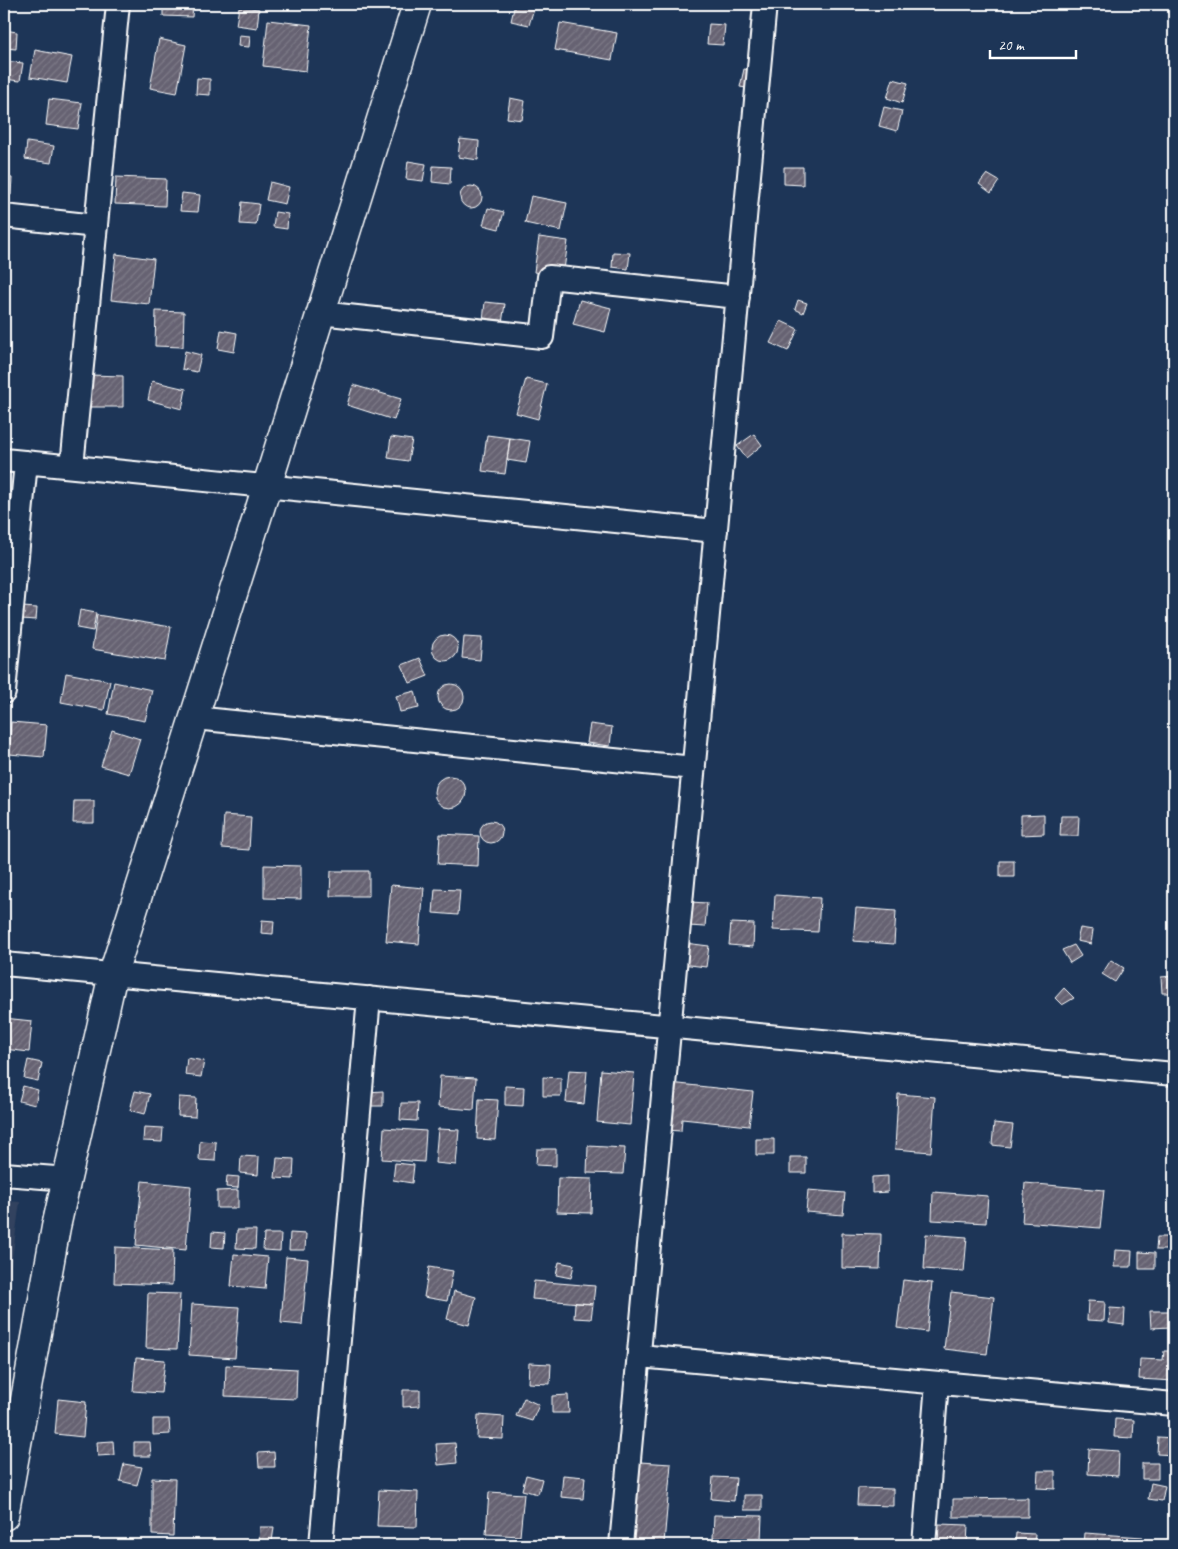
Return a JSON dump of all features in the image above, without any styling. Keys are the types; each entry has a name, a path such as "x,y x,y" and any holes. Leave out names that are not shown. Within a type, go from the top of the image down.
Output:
{"main road":[{"path":"4,1516 56,1227 113,974 417,4"}],"street":[{"path":"72,466 118,4"},
{"path":"621,1545 765,4"},
{"path":"4,216 96,226"},
{"path":"320,314 542,338 549,276 738,297"},
{"path":"4,460 716,531"},
{"path":"4,692 26,462"},
{"path":"194,718 694,768"},
{"path":"4,964 1174,1074"},
{"path":"320,1545 369,998"},
{"path":"4,1174 68,1180"},
{"path":"639,1356 1174,1404"},
{"path":"924,1545 937,1383"}],"shaded area":[{"path":"4,1201 20,1202 4,1316"}],"building":[{"path":"163,4 193,4 192,17 163,16"},
{"path":"515,4 534,8 529,25 511,21"},
{"path":"239,7 259,9 257,28 236,25"},
{"path":"268,20 311,25 306,71 263,66"},
{"path":"560,23 617,33 612,60 555,50"},
{"path":"709,24 725,25 723,45 707,44"},
{"path":"4,30 17,32 16,49 4,48"},
{"path":"239,35 250,36 249,47 238,46"},
{"path":"159,39 186,45 177,93 150,88"},
{"path":"35,50 72,57 67,83 30,77"},
{"path":"4,61 23,63 20,81 4,79"},
{"path":"744,69 761,72 758,90 740,87"},
{"path":"197,78 210,79 210,95 196,94"},
{"path":"893,79 908,83 902,103 887,98"},
{"path":"510,98 525,101 522,120 507,118"},
{"path":"49,99 82,103 78,129 46,125"},
{"path":"884,107 902,111 897,131 879,126"},
{"path":"460,139 479,141 478,160 458,157"},
{"path":"27,142 54,146 51,163 25,159"},
{"path":"408,161 426,164 423,181 406,179"},
{"path":"433,166 451,167 450,184 432,182"},
{"path":"784,167 803,167 803,185 784,184"},
{"path":"987,174 999,181 991,193 979,184"},
{"path":"4,177 12,178 11,195 4,195"},
{"path":"116,177 166,179 165,206 115,204"},
{"path":"270,182 289,187 285,204 266,200"},
{"path":"471,186 479,189 482,197 479,205 471,208 463,205 460,197 463,189"},
{"path":"182,193 200,195 198,212 180,211"},
{"path":"531,196 567,203 561,231 525,223"},
{"path":"242,202 259,204 256,225 240,224"},
{"path":"488,208 504,212 499,229 483,225"},
{"path":"275,212 288,214 287,229 273,227"},
{"path":"539,237 568,241 563,277 534,272"},
{"path":"613,252 630,253 628,269 612,267"},
{"path":"116,254 154,259 149,304 111,300"},
{"path":"580,300 611,308 605,332 573,324"},
{"path":"798,300 807,303 803,313 795,309"},
{"path":"485,302 505,304 502,323 483,321"},
{"path":"156,311 184,312 183,347 155,346"},
{"path":"781,321 798,329 788,351 770,343"},
{"path":"221,330 237,333 234,352 218,349"},
{"path":"185,351 201,355 197,372 182,369"},
{"path":"90,375 123,376 123,407 89,407"},
{"path":"526,379 547,384 538,419 516,413"},
{"path":"152,381 186,389 182,409 148,400"},
{"path":"353,385 401,399 394,420 347,405"},
{"path":"754,434 762,445 746,458 737,446"},
{"path":"487,435 510,438 505,474 482,471"},
{"path":"391,437 412,440 408,461 388,458"},
{"path":"510,438 530,441 526,463 507,460"},
{"path":"22,607 37,608 36,620 21,619"},
{"path":"80,610 96,613 93,631 77,628"},
{"path":"97,615 171,627 165,661 92,649"},
{"path":"445,635 454,639 458,648 454,657 445,661 436,657 432,648 436,639"},
{"path":"464,637 482,638 480,660 462,658"},
{"path":"420,658 428,676 410,683 402,665"},
{"path":"66,673 110,681 104,710 61,702"},
{"path":"114,682 152,690 145,721 108,714"},
{"path":"451,684 460,688 464,697 460,706 451,710 442,706 438,697 442,688"},
{"path":"415,691 419,708 400,712 396,696"},
{"path":"11,722 47,725 44,757 9,754"},
{"path":"590,724 612,727 610,746 587,743"},
{"path":"112,730 140,739 129,774 101,766"},
{"path":"450,776 456,777 461,781 465,786 465,798 461,803 456,807 450,808 444,807 439,803 435,798 434,792 435,786 439,781 444,777"},
{"path":"74,801 94,801 94,823 73,823"},
{"path":"1044,814 1044,834 1021,835 1021,815"},
{"path":"224,815 251,817 249,850 222,848"},
{"path":"1061,816 1079,816 1078,836 1060,836"},
{"path":"491,821 499,824 502,832 499,840 491,843 483,840 480,832 483,824"},
{"path":"440,834 479,836 478,866 438,864"},
{"path":"1000,861 1014,861 1014,877 1000,877"},
{"path":"264,865 301,866 301,899 264,898"},
{"path":"331,871 369,871 369,896 330,896"},
{"path":"391,885 424,888 419,944 386,941"},
{"path":"435,889 460,890 458,915 433,913"},
{"path":"775,895 820,898 818,932 773,930"},
{"path":"690,902 707,903 705,927 688,926"},
{"path":"856,908 896,911 894,944 853,941"},
{"path":"262,920 274,921 273,934 261,933"},
{"path":"731,923 754,924 753,947 729,945"},
{"path":"1080,928 1093,930 1091,944 1077,941"},
{"path":"685,943 709,946 706,967 682,964"},
{"path":"1074,945 1081,956 1070,963 1062,950"},
{"path":"1111,960 1124,968 1115,982 1102,974"},
{"path":"1174,976 1174,993 1162,993 1161,977"},
{"path":"1064,988 1074,998 1062,1005 1055,998"},
{"path":"4,1018 32,1021 29,1052 4,1049"},
{"path":"187,1058 204,1061 201,1077 185,1075"},
{"path":"28,1060 42,1063 38,1081 24,1078"},
{"path":"569,1070 587,1071 584,1104 566,1102"},
{"path":"601,1070 634,1073 630,1125 597,1122"},
{"path":"440,1076 476,1078 474,1110 438,1107"},
{"path":"543,1077 561,1078 561,1096 543,1096"},
{"path":"670,1083 753,1092 749,1126 682,1119 681,1131 665,1130"},
{"path":"23,1086 38,1090 35,1105 19,1101"},
{"path":"505,1086 524,1087 523,1106 505,1105"},
{"path":"135,1091 150,1094 145,1114 130,1110"},
{"path":"383,1091 383,1106 368,1106 367,1092"},
{"path":"898,1094 935,1097 931,1152 895,1149"},
{"path":"179,1097 196,1098 195,1117 178,1116"},
{"path":"479,1099 498,1100 495,1140 477,1139"},
{"path":"401,1103 418,1103 417,1121 400,1120"},
{"path":"994,1123 1013,1125 1010,1147 992,1145"},
{"path":"144,1127 163,1128 162,1142 143,1141"},
{"path":"384,1128 426,1131 424,1162 382,1159"},
{"path":"438,1129 459,1130 456,1165 435,1163"},
{"path":"756,1139 774,1139 774,1155 756,1155"},
{"path":"200,1141 216,1142 215,1161 199,1160"},
{"path":"588,1146 625,1148 623,1174 587,1173"},
{"path":"537,1149 556,1149 556,1166 536,1165"},
{"path":"241,1156 259,1157 258,1175 240,1173"},
{"path":"790,1157 806,1157 806,1173 790,1173"},
{"path":"277,1158 294,1159 293,1179 275,1178"},
{"path":"395,1163 414,1165 412,1183 393,1180"},
{"path":"227,1176 239,1177 238,1188 226,1187"},
{"path":"888,1176 888,1192 872,1193 872,1177"},
{"path":"558,1178 592,1179 591,1213 557,1212"},
{"path":"142,1181 191,1186 186,1250 136,1245"},
{"path":"1025,1183 1104,1190 1100,1228 1022,1222"},
{"path":"238,1190 238,1208 217,1208 217,1191"},
{"path":"808,1190 845,1193 843,1215 806,1212"},
{"path":"933,1192 988,1196 986,1223 932,1220"},
{"path":"237,1230 256,1230 255,1249 236,1248"},
{"path":"212,1232 225,1233 224,1248 211,1247"},
{"path":"290,1233 306,1234 305,1250 289,1250"},
{"path":"842,1233 881,1234 880,1269 842,1268"},
{"path":"264,1234 281,1234 280,1251 263,1250"},
{"path":"926,1234 967,1237 964,1272 924,1269"},
{"path":"1157,1237 1171,1237 1171,1250 1156,1250"},
{"path":"115,1247 173,1250 172,1285 114,1283"},
{"path":"1115,1250 1132,1251 1131,1267 1114,1267"},
{"path":"1139,1252 1155,1253 1155,1269 1139,1269"},
{"path":"234,1254 268,1257 265,1289 231,1286"},
{"path":"286,1257 308,1259 302,1325 281,1323"},
{"path":"559,1262 574,1265 571,1278 556,1275"},
{"path":"429,1267 453,1271 447,1301 424,1297"},
{"path":"903,1280 932,1283 927,1332 897,1328"},
{"path":"534,1281 595,1286 593,1304 532,1299"},
{"path":"454,1291 476,1297 469,1325 447,1319"},
{"path":"951,1292 994,1297 987,1354 944,1349"},
{"path":"148,1293 180,1294 177,1349 146,1348"},
{"path":"1088,1301 1105,1302 1104,1321 1087,1320"},
{"path":"575,1303 593,1304 591,1319 574,1318"},
{"path":"192,1304 239,1307 235,1358 189,1355"},
{"path":"1110,1308 1125,1309 1124,1325 1109,1323"},
{"path":"1150,1311 1170,1311 1171,1327 1151,1328"},
{"path":"1164,1351 1174,1351 1174,1381 1139,1379 1140,1359 1163,1360"},
{"path":"136,1358 165,1360 161,1393 133,1391"},
{"path":"529,1363 551,1364 550,1384 528,1383"},
{"path":"226,1365 297,1369 296,1399 225,1396"},
{"path":"403,1390 420,1390 420,1406 403,1407"},
{"path":"568,1395 569,1413 552,1413 552,1396"},
{"path":"524,1398 539,1405 532,1421 516,1416"},
{"path":"58,1399 86,1402 83,1437 55,1434"},
{"path":"478,1415 504,1417 503,1439 477,1438"},
{"path":"153,1419 169,1419 170,1434 153,1435"},
{"path":"1115,1419 1134,1420 1133,1438 1114,1437"},
{"path":"1158,1437 1174,1438 1174,1455 1157,1454"},
{"path":"113,1441 114,1455 98,1456 97,1442"},
{"path":"134,1442 150,1442 151,1456 134,1456"},
{"path":"455,1443 457,1463 438,1465 436,1444"},
{"path":"1089,1449 1119,1451 1118,1476 1088,1474"},
{"path":"274,1452 275,1467 259,1467 258,1453"},
{"path":"640,1462 671,1464 664,1543 633,1540"},
{"path":"1142,1463 1158,1463 1158,1479 1142,1479"},
{"path":"124,1464 142,1467 137,1485 120,1481"},
{"path":"1038,1471 1055,1471 1055,1489 1037,1488"},
{"path":"526,1475 542,1479 538,1494 522,1490"},
{"path":"563,1475 585,1477 583,1499 561,1497"},
{"path":"713,1477 736,1478 734,1501 711,1499"},
{"path":"152,1478 175,1479 173,1536 152,1535"},
{"path":"1151,1483 1165,1486 1162,1501 1148,1499"},
{"path":"858,1488 893,1489 893,1506 857,1505"},
{"path":"379,1490 418,1492 417,1527 377,1526"},
{"path":"489,1492 524,1494 520,1536 486,1534"},
{"path":"744,1495 762,1495 762,1510 744,1510"},
{"path":"1028,1498 1028,1517 953,1517 953,1499"},
{"path":"714,1515 762,1516 761,1540 713,1538"},
{"path":"939,1524 968,1525 967,1545 938,1545"},
{"path":"260,1527 274,1527 272,1542 259,1541"},
{"path":"1016,1533 1035,1534 1034,1545 1015,1545"},
{"path":"1085,1533 1143,1537 1143,1545 1084,1545"}]}
